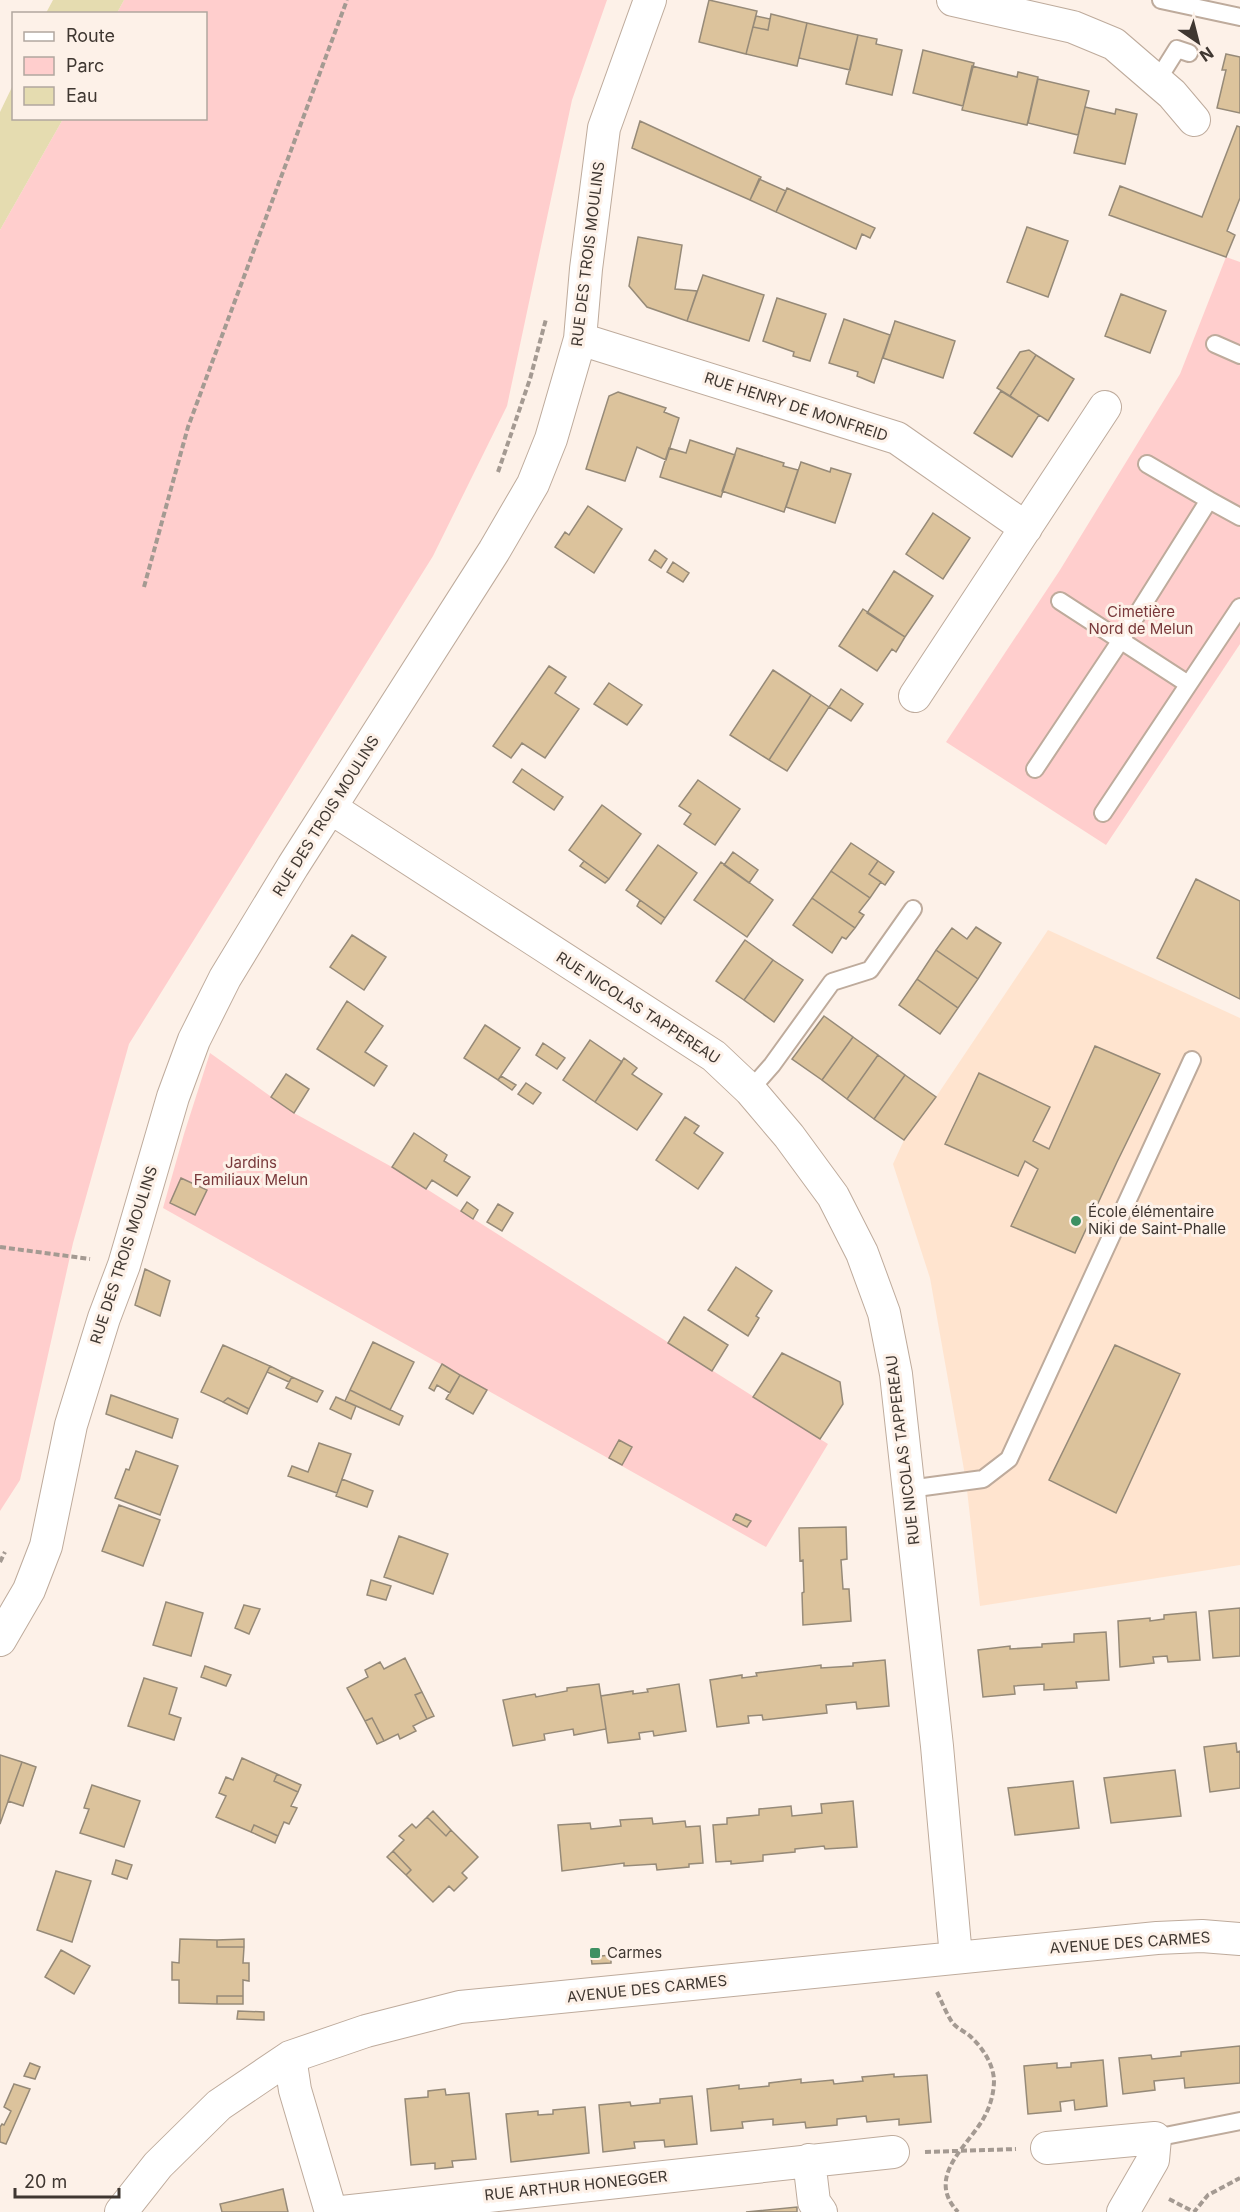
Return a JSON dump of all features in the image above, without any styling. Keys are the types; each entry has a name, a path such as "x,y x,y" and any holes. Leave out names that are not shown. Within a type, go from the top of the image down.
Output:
{"street":[{"name":"RUE DES TROIS MOULINS","path":"0,1640 29,1590 46,1546 71,1425 104,1318 124,1265 127,1247 173,1097 194,1040 225,978 494,551 533,484 551,439 580,339 586,269 604,128 650,0"},
{"path":"953,0 1073,27 1114,44 1172,94 1194,120"},
{"name":"RUE HENRY DE MONFREID","path":"580,339 897,438 1026,528"},
{"path":"915,696 1105,407"},
{"name":"RUE NICOLAS TAPPEREAU","path":"331,808 714,1056 750,1090 789,1136 832,1196 862,1253 884,1313 896,1374 937,1746 956,1957"},
{"name":"AVENUE DES CARMES","path":"121,2212 158,2165 219,2105 290,2057 366,2031 460,2007 1157,1938 1202,1936 1240,1939"},
{"path":"290,2057 295,2090 331,2212"},
{"path":"1047,2148 1155,2138 1153,2160 1123,2212"},
{"name":"RUE ARTHUR HONEGGER","path":"342,2212 892,2152"},
{"path":"809,2160 814,2202 821,2212"}],"lane":[{"path":"1161,0 1240,17"},
{"path":"1156,81 1177,49 1189,53"},
{"path":"1215,345 1240,354"},
{"path":"1147,464 1240,517"},
{"path":"1035,769 1209,500"},
{"path":"1060,601 1188,684"},
{"path":"1103,813 1240,608"},
{"path":"750,1090 772,1065 832,982 870,970 913,909"},
{"path":"909,1489 982,1479 1009,1459 1192,1060"},
{"path":"1155,2138 1240,2121"}],"path":[{"path":"144,587 188,427 346,0"},
{"path":"0,1247 124,1265"},
{"path":"948,1991 937,1992 952,2023 971,2037 987,2056 994,2078 991,2102 981,2123 949,2167 946,2188 952,2205 958,2212"},
{"path":"892,2152 1047,2148"},
{"path":"1194,2212 1208,2195 1240,2178"}],"shaded area":[{"name":"École élémentaire Niki de Saint-Phalle","path":"1048,930 1240,1018 1240,1565 980,1606 966,1481 930,1278 893,1164 904,1140 936,1097"}],"green space":[{"path":"124,0 607,0 572,100 507,406 433,556 129,1044 73,1243 20,1480 0,1511 0,230 62,120 207,120 207,12 118,12"},
{"name":"Cimetière Nord de Melun","path":"1226,257 1240,262 1240,644 1106,845 946,742 1060,570 1180,374"},
{"name":"Jardins Familiaux Melun","path":"210,1053 294,1113 392,1167 828,1444 766,1547 163,1208"}],"water":[{"path":"53,0 124,0 118,12 47,12"},
{"path":"12,87 12,120 62,120 0,230 0,112"}],"building":[{"path":"709,0 757,11 746,54 699,42"},
{"path":"771,14 807,23 797,66 746,54 753,27 768,30"},
{"path":"756,16 770,19 768,30 753,27"},
{"path":"807,23 858,35 850,70 799,58"},
{"path":"858,35 877,39 876,44 902,50 892,95 846,84"},
{"path":"923,50 974,63 963,106 913,93"},
{"path":"1226,54 1240,57 1240,113 1217,108 1226,70 1222,70"},
{"path":"972,66 1017,77 1018,72 1038,77 1027,125 962,110"},
{"path":"1038,79 1089,91 1078,135 1028,123"},
{"path":"1085,107 1115,114 1116,109 1137,114 1125,164 1074,153"},
{"path":"640,121 761,177 750,200 632,148"},
{"path":"1237,126 1240,127 1240,198 1227,231 1235,235 1226,257 1109,215 1120,186 1202,217"},
{"path":"759,179 786,191 776,212 750,200"},
{"path":"787,188 875,228 870,238 862,234 856,249 776,212"},
{"path":"1027,227 1068,241 1048,297 1007,282"},
{"path":"638,237 682,245 675,289 697,291 687,321 647,307 629,286"},
{"path":"703,275 764,295 749,341 687,321"},
{"path":"1121,294 1166,311 1150,353 1105,336"},
{"path":"777,298 826,314 810,361 793,356 794,352 763,341"},
{"path":"844,319 890,335 874,383 857,376 858,372 829,363"},
{"path":"895,321 955,341 943,378 883,358"},
{"path":"1029,350 1036,355 1010,396 997,388 1020,352"},
{"path":"1036,355 1074,379 1048,421 1010,396"},
{"path":"1001,391 1039,415 1012,457 974,433"},
{"path":"618,392 666,408 664,412 679,418 666,460 637,447 625,481 586,469 609,396"},
{"path":"690,440 735,455 721,497 660,477 669,448 686,453"},
{"path":"737,448 784,463 783,466 798,470 784,512 722,491"},
{"path":"801,462 830,472 831,468 851,474 835,523 786,507"},
{"path":"588,506 622,529 594,573 555,547 565,532 569,535"},
{"path":"933,513 970,538 943,579 906,554"},
{"path":"655,550 667,559 661,568 649,560"},
{"path":"673,562 689,573 683,582 667,572"},
{"path":"894,571 933,596 905,637 867,613"},
{"path":"863,609 905,637 896,652 892,649 877,671 839,646"},
{"path":"549,666 566,677 555,693 579,709 545,758 522,743 511,758 493,746"},
{"path":"773,670 811,695 769,760 730,735"},
{"path":"609,683 642,705 627,725 594,704"},
{"path":"841,689 863,704 851,721 829,707"},
{"path":"811,695 829,707 787,771 769,760"},
{"path":"522,769 563,797 554,810 513,782"},
{"path":"698,780 740,809 715,845 684,824 691,814 679,806"},
{"path":"602,805 641,834 609,879 569,850"},
{"path":"851,843 878,861 869,874 881,882 870,898 831,871"},
{"path":"658,845 697,873 665,918 626,890"},
{"path":"733,852 758,870 749,883 724,865"},
{"path":"584,861 609,879 605,883 580,866"},
{"path":"878,861 894,872 885,885 869,874"},
{"path":"721,862 773,900 747,937 694,900"},
{"path":"831,871 870,898 859,912 864,915 855,928 812,898"},
{"path":"1196,879 1240,901 1240,999 1157,958"},
{"path":"812,898 855,928 846,939 842,937 832,953 793,925"},
{"path":"640,900 665,918 661,924 637,906"},
{"path":"976,927 1001,943 978,979 936,950 952,928 967,939"},
{"path":"352,935 386,957 364,990 330,967"},
{"path":"745,940 773,960 744,1000 716,981"},
{"path":"936,950 978,979 958,1008 917,979"},
{"path":"773,960 803,980 774,1022 744,1000"},
{"path":"917,979 958,1008 940,1034 899,1005"},
{"path":"347,1001 383,1026 365,1052 387,1066 374,1086 317,1049"},
{"path":"824,1016 853,1037 822,1080 792,1059"},
{"path":"485,1025 520,1048 498,1080 464,1058"},
{"path":"853,1037 878,1055 847,1099 822,1080"},
{"path":"590,1040 622,1062 595,1102 563,1080"},
{"path":"543,1043 565,1058 557,1069 536,1055"},
{"path":"1095,1046 1160,1074 1075,1253 1011,1226 1038,1169 1025,1161 1018,1176 945,1144 979,1073 1050,1107 1033,1141 1049,1149"},
{"path":"878,1055 905,1075 874,1119 847,1099"},
{"path":"624,1058 637,1068 632,1074 662,1094 637,1130 595,1102"},
{"path":"286,1074 309,1089 294,1113 271,1097"},
{"path":"905,1075 936,1097 904,1140 874,1119"},
{"path":"501,1076 516,1085 512,1090 498,1080"},
{"path":"526,1083 541,1093 533,1104 518,1094"},
{"path":"685,1117 699,1126 694,1133 723,1153 698,1189 656,1160"},
{"path":"414,1133 447,1155 444,1161 470,1177 457,1196 432,1180 426,1189 392,1167"},
{"path":"181,1178 207,1190 195,1215 170,1203"},
{"path":"467,1202 478,1210 473,1219 461,1211"},
{"path":"498,1204 513,1213 502,1231 487,1222"},
{"path":"736,1267 772,1291 756,1316 759,1318 748,1336 708,1310"},
{"path":"145,1269 170,1281 160,1316 135,1305"},
{"path":"684,1317 728,1345 712,1371 668,1343"},
{"path":"373,1342 414,1362 390,1410 350,1390"},
{"path":"223,1345 270,1366 249,1409 228,1398 223,1402 201,1392"},
{"path":"1115,1345 1180,1374 1116,1513 1049,1480"},
{"path":"782,1353 840,1382 843,1404 820,1439 753,1397"},
{"path":"442,1364 460,1375 450,1393 437,1385 434,1391 429,1388"},
{"path":"270,1366 292,1377 289,1382 267,1372"},
{"path":"460,1375 487,1390 473,1414 446,1399"},
{"path":"292,1377 323,1391 317,1402 286,1388"},
{"path":"350,1390 403,1416 399,1425 345,1401"},
{"path":"111,1395 178,1419 172,1438 106,1414"},
{"path":"336,1397 356,1406 351,1419 330,1409"},
{"path":"228,1398 249,1409 247,1414 223,1402"},
{"path":"619,1440 632,1447 622,1465 609,1458"},
{"path":"319,1443 351,1454 337,1493 288,1476 292,1466 308,1472"},
{"path":"136,1451 178,1466 160,1515 115,1498"},
{"path":"342,1479 373,1491 367,1507 336,1496"},
{"path":"119,1505 160,1520 143,1566 102,1551"},
{"path":"736,1514 751,1521 747,1527 733,1520"},
{"path":"846,1527 847,1559 841,1560 843,1589 849,1589 851,1621 803,1625 803,1560 800,1561 799,1528"},
{"path":"399,1536 448,1554 433,1594 384,1577"},
{"path":"371,1580 391,1586 386,1600 367,1595"},
{"path":"166,1602 203,1613 191,1656 153,1645"},
{"path":"244,1605 260,1609 249,1634 235,1628"},
{"path":"1240,1608 1240,1656 1213,1658 1209,1611"},
{"path":"1196,1612 1200,1660 1168,1662 1167,1656 1153,1657 1154,1663 1120,1667 1118,1621 1150,1618 1150,1621 1164,1619 1164,1615"},
{"path":"1106,1632 1109,1680 1076,1682 1077,1688 1044,1690 1044,1684 1014,1686 1015,1694 983,1697 978,1650 1010,1646 1010,1649 1042,1647 1042,1644 1074,1642 1074,1634"},
{"path":"405,1658 422,1692 415,1695 427,1719 413,1726 416,1731 400,1739 398,1734 384,1741 372,1718 365,1721 347,1688 368,1677 365,1670 380,1662 384,1669"},
{"path":"885,1660 889,1706 857,1709 856,1702 826,1705 827,1713 763,1720 762,1715 748,1716 749,1723 717,1727 710,1680 742,1675 742,1678 757,1676 756,1673 821,1665 821,1668 853,1666 853,1663"},
{"path":"205,1666 231,1675 226,1686 201,1677"},
{"path":"144,1678 177,1688 169,1714 181,1718 174,1740 128,1726"},
{"path":"599,1684 606,1729 574,1735 573,1729 544,1734 545,1740 513,1746 503,1700 535,1694 536,1697 567,1691 567,1688"},
{"path":"679,1684 686,1731 654,1736 653,1731 639,1733 640,1739 608,1743 601,1696 633,1691 633,1694 648,1692 647,1689"},
{"path":"422,1692 434,1716 427,1719 415,1695"},
{"path":"372,1718 384,1741 377,1744 365,1721"},
{"path":"1236,1743 1237,1752 1240,1751 1240,1788 1210,1792 1204,1747"},
{"path":"0,1755 22,1762 0,1824"},
{"path":"242,1758 277,1774 274,1781 298,1792 291,1806 297,1808 289,1824 284,1822 278,1836 254,1825 251,1832 216,1817 226,1796 219,1793 226,1777 233,1780"},
{"path":"22,1762 36,1767 23,1806 8,1801"},
{"path":"1175,1770 1181,1816 1111,1823 1104,1778"},
{"path":"277,1774 301,1785 298,1792 274,1781"},
{"path":"1073,1781 1079,1828 1015,1835 1008,1788"},
{"path":"92,1785 140,1801 124,1847 80,1833 89,1809 84,1808"},
{"path":"853,1801 857,1847 825,1849 824,1846 795,1849 795,1852 763,1855 763,1861 731,1864 731,1861 716,1862 713,1825 727,1824 727,1818 759,1815 759,1809 791,1806 792,1816 822,1813 821,1804"},
{"path":"433,1811 451,1830 446,1836 427,1817"},
{"path":"427,1817 446,1836 451,1830 478,1857 462,1873 467,1878 454,1891 449,1886 433,1902 406,1875 411,1870 393,1851 404,1840 399,1836 412,1824 416,1828"},
{"path":"652,1818 653,1824 685,1821 686,1827 700,1826 703,1863 689,1864 689,1867 657,1870 656,1864 624,1866 624,1863 562,1871 558,1825 590,1823 591,1829 621,1826 620,1820"},
{"path":"254,1825 278,1836 275,1843 251,1832"},
{"path":"393,1851 411,1870 406,1875 387,1857"},
{"path":"116,1860 132,1865 127,1879 112,1874"},
{"path":"56,1871 91,1881 72,1942 37,1930"},
{"path":"180,1939 217,1940 217,1947 244,1947 243,1963 249,1963 249,1981 243,1980 243,1996 217,1996 217,2004 179,2003 179,1980 172,1980 172,1962 179,1963"},
{"path":"244,1939 244,1947 217,1947 217,1940"},
{"path":"61,1950 90,1966 74,1994 45,1977"},
{"path":"611,1955 611,1963 592,1964 591,1957"},
{"path":"217,1996 243,1996 243,2004 217,2004"},
{"path":"238,2011 264,2012 264,2020 237,2019"},
{"path":"1240,2046 1240,2083 1185,2088 1184,2078 1154,2081 1155,2090 1123,2094 1119,2058 1151,2055 1152,2059 1181,2056 1181,2052"},
{"path":"1103,2060 1107,2106 1075,2110 1074,2100 1060,2102 1061,2111 1028,2114 1024,2066 1057,2063 1057,2068 1071,2067 1071,2063"},
{"path":"30,2063 40,2067 35,2079 24,2076"},
{"path":"894,2074 894,2077 927,2075 931,2122 899,2125 899,2119 867,2122 866,2116 837,2119 837,2125 806,2128 805,2122 773,2125 773,2119 742,2122 743,2128 711,2131 707,2089 739,2085 739,2089 769,2086 769,2083 801,2079 801,2083 833,2080 834,2084 863,2081 862,2077"},
{"path":"14,2084 30,2089 6,2144 0,2142 0,2127 4,2125 11,2111 4,2107"},
{"path":"445,2089 446,2095 469,2093 476,2159 452,2161 453,2167 435,2169 435,2163 411,2165 405,2099 428,2097 428,2091"},
{"path":"692,2096 697,2144 665,2147 664,2140 634,2142 635,2148 603,2152 599,2105 630,2102 631,2106 660,2103 660,2099"},
{"path":"585,2107 589,2153 511,2162 506,2114 538,2111 538,2115 553,2114 553,2110"},
{"path":"283,2189 288,2212 222,2212 220,2204"},
{"path":"797,2207 797,2212 746,2212"}],"place":[{"name":"École élémentaire Niki de Saint-Phalle","path":"1076,1221"},
{"name":"Carmes","path":"595,1953"}]}
